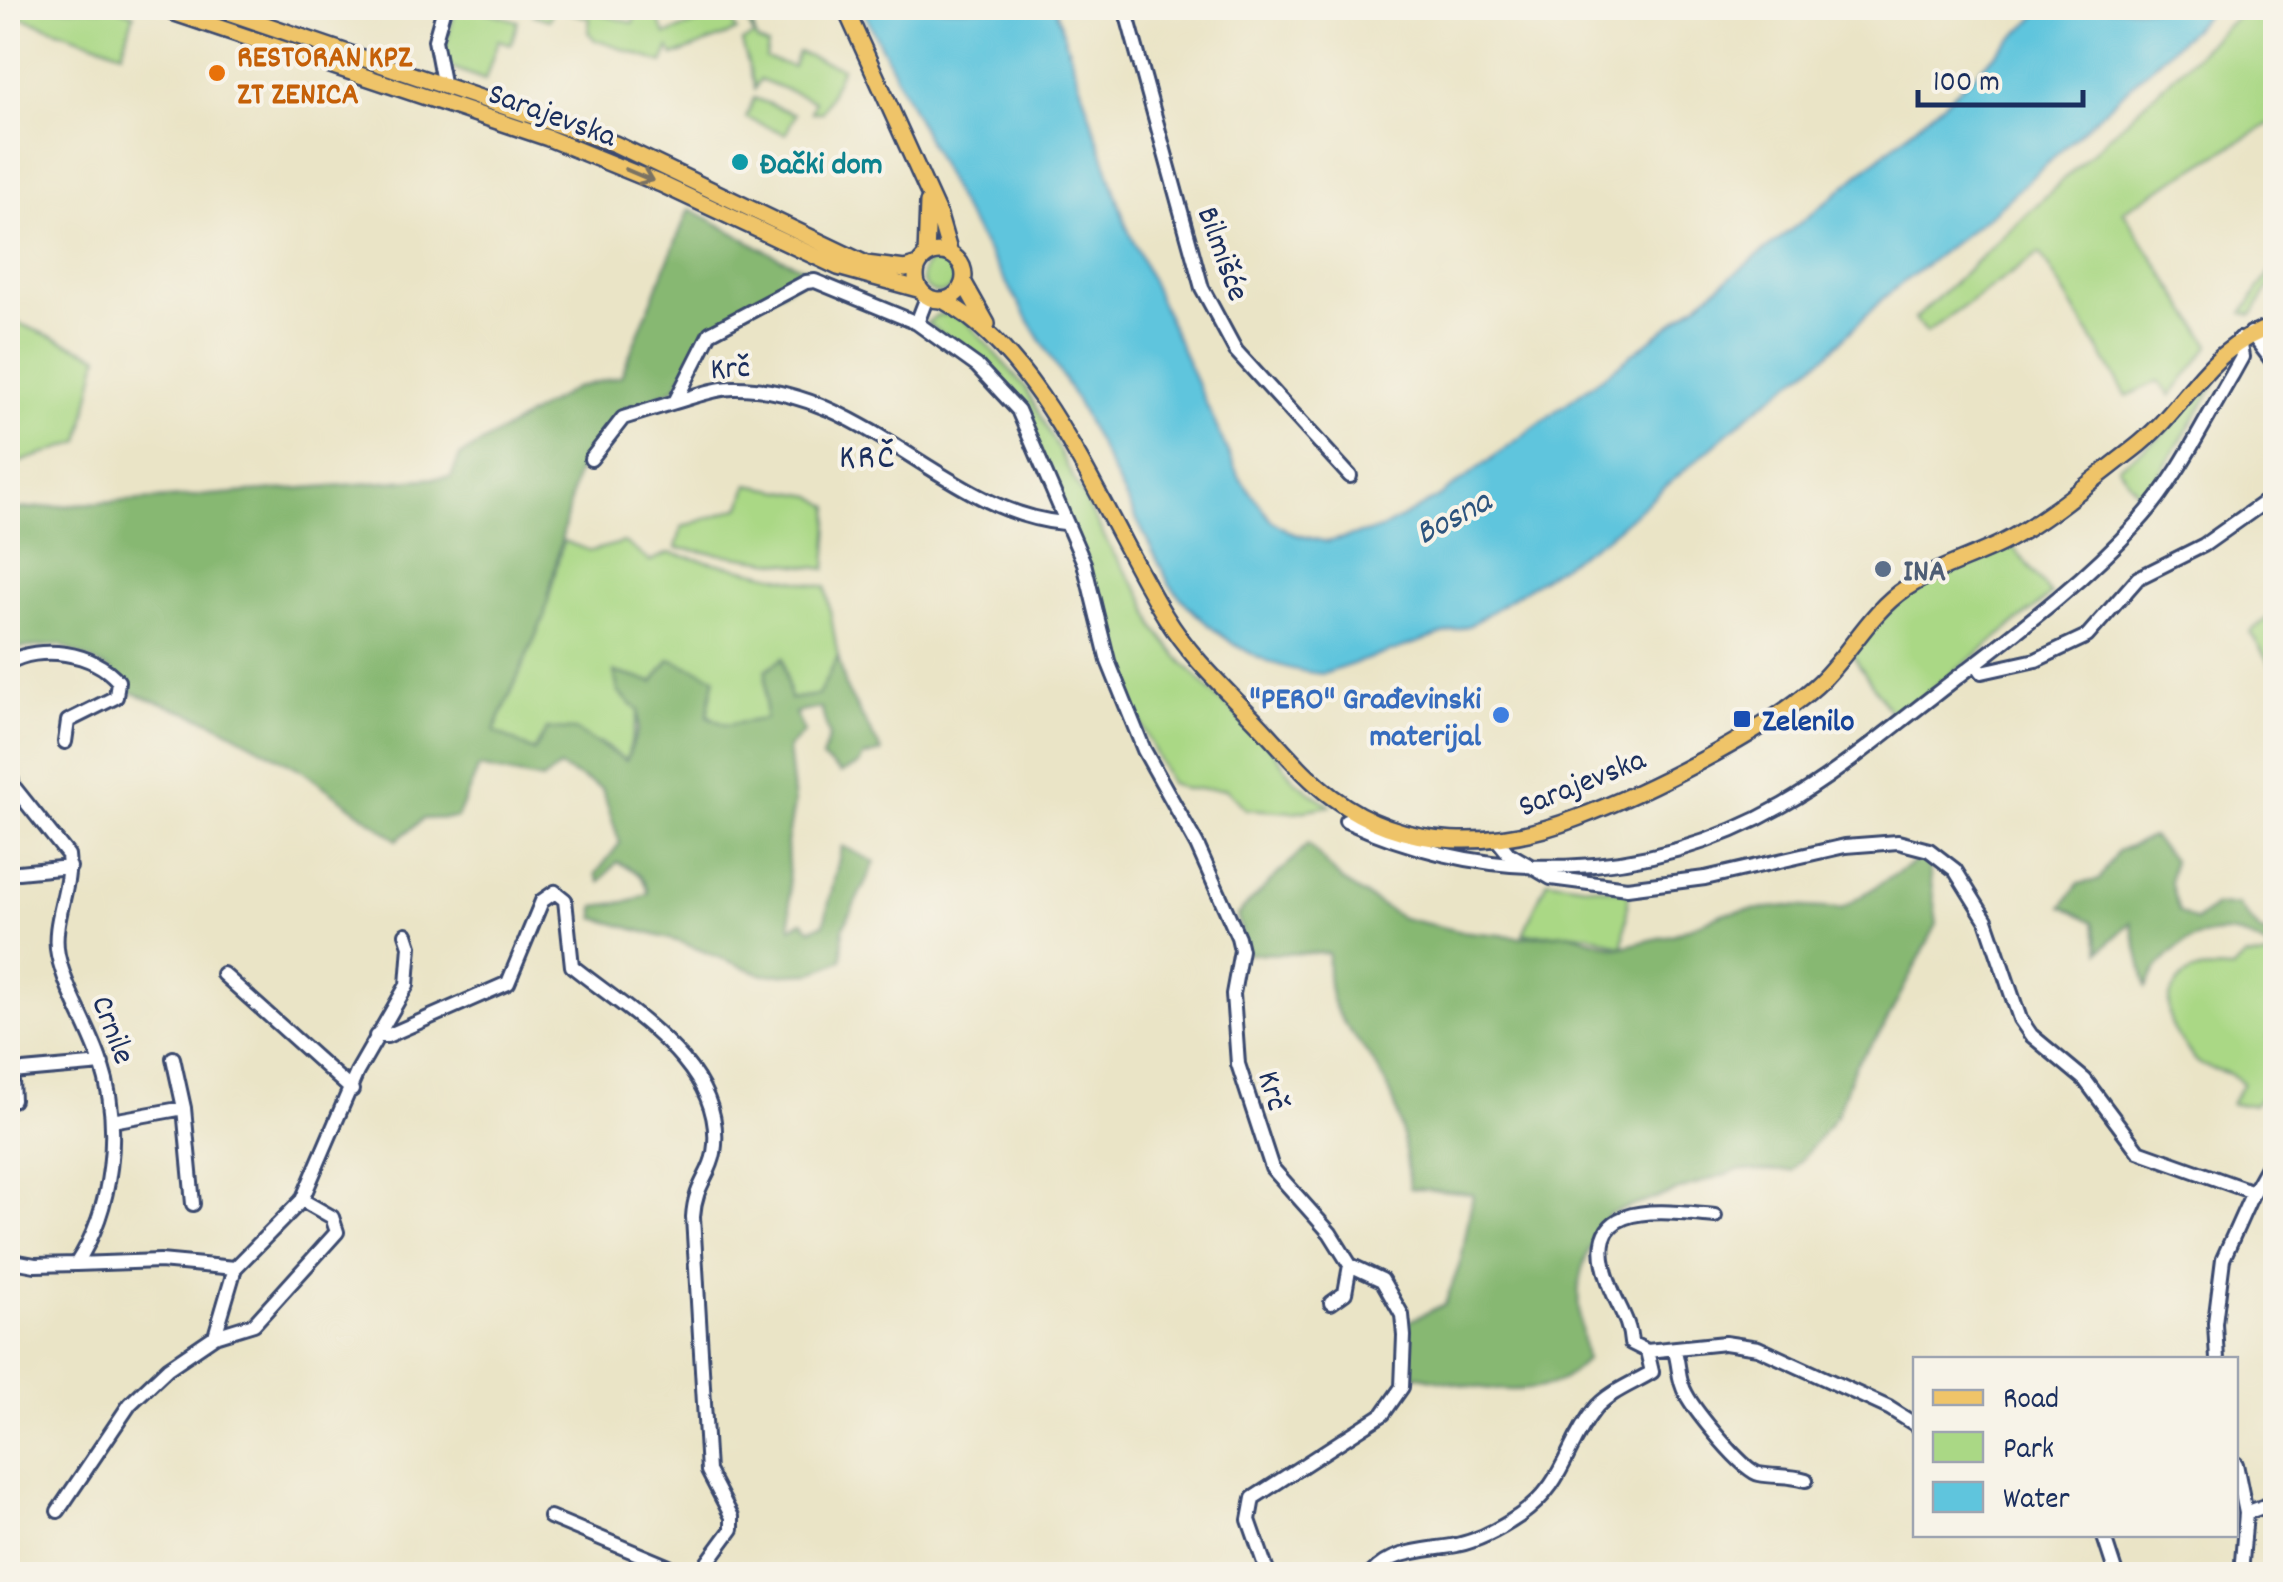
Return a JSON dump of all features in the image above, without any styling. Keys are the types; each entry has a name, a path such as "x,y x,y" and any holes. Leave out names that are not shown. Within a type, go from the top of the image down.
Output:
{"main road":[{"name":"Sarajevska","path":"160,8 548,138 858,276 923,293"},
{"name":"Sarajevska","path":"216,8 240,10 615,144 866,264 905,269 922,260"},
{"path":"845,8 926,189 950,254 962,266 964,283 956,294 944,300 923,293 922,260 930,214 926,189"},
{"path":"922,260 950,254"},
{"name":"Sarajevska","path":"964,283 994,336 1042,398 1184,645 1222,690 1333,798 1370,818 1459,842 1499,842 1607,807 1790,708 1839,663 1879,611 1903,589 2004,542 2132,450 2168,419 2214,360 2245,336 2276,325"},
{"name":"Sarajevska","path":"944,300 994,336"}],"street":[{"path":"443,82 434,40 444,8"},
{"name":"Bilmišće","path":"1125,8 1202,288 1236,351 1350,476"},
{"name":"Krč","path":"674,402 710,333 806,282 832,287 916,323 977,366 1018,410 1084,563 1108,661 1144,750 1197,845 1238,937 1241,950 1233,994 1238,1064 1272,1168 1330,1232 1350,1265 1382,1280 1402,1315 1402,1387 1384,1414 1253,1498 1249,1520 1268,1574"},
{"path":"916,323 923,293"},
{"path":"1346,821 1397,844 1448,858 1540,870 1592,868 1659,855 1752,822 1854,758 2082,578 2139,521 2242,357 2245,336"},
{"path":"2245,336 2276,366"},
{"name":"Krč","path":"674,402 732,388 815,403 878,432 994,503 1064,524"},
{"path":"591,460 623,418 674,402"},
{"path":"1976,663 1982,672 2012,667 2087,636 2138,578 2204,545 2276,494"},
{"path":"8,663 51,651 100,665 118,681 116,697 68,721 65,742"},
{"path":"8,762 13,786 63,842 70,866 8,873"},
{"path":"1499,842 1508,853 1565,882 1627,888 1705,878 1845,846 1898,842 1928,850 1955,870 1986,920 2020,1018 2031,1035 2085,1080 2138,1151 2253,1192"},
{"name":"Crnile","path":"70,866 57,950 102,1064 112,1121 102,1208 94,1237 76,1264"},
{"path":"376,1036 422,1022 508,983 542,900 554,892 565,900 572,966 682,1057 700,1080 713,1110 716,1131 714,1157 696,1188 693,1217 708,1471 732,1517 732,1529 699,1574"},
{"path":"215,1336 235,1268 302,1200 376,1036 408,984 410,946 406,934"},
{"path":"222,974 352,1090"},
{"path":"9,1021 14,1100"},
{"path":"173,1058 184,1108 193,1204"},
{"path":"12,1072 102,1064"},
{"path":"2276,1064 2276,1097"},
{"path":"112,1121 184,1108"},
{"path":"2217,1357 2215,1324 2223,1259 2276,1151"},
{"path":"58,1511 130,1404 168,1368 215,1336 254,1324 337,1232 332,1218 302,1200"},
{"path":"1715,1216 1626,1214 1602,1239 1602,1258 1631,1343 1647,1351 1725,1343 1758,1348 1913,1422"},
{"path":"8,1260 34,1265 160,1261 235,1268"},
{"path":"1331,1303 1345,1293 1351,1278 1350,1265"},
{"path":"1674,1349 1685,1393 1718,1432 1731,1456 1759,1474 1773,1472 1806,1480"},
{"path":"1371,1574 1393,1558 1420,1549 1458,1545 1491,1534 1524,1512 1547,1492 1594,1410 1652,1372 1647,1351"},
{"path":"2238,1474 2246,1513 2241,1574"},
{"path":"2246,1513 2276,1502"},
{"path":"550,1517 686,1574"},
{"path":"2104,1537 2116,1574"}],"green space":[{"path":"8,8 117,8 134,14 122,52 8,13"},
{"path":"177,8 260,27 496,111 488,112"},
{"path":"456,8 475,8 518,21 511,44 498,40 485,80 445,65 442,58"},
{"path":"542,8 553,8 549,20 533,15"},
{"path":"553,8 577,8 633,23 637,8 651,8 666,35 728,10 737,31 674,56 669,48 663,63 595,40 588,32 590,18"},
{"path":"742,8 758,8 752,23 757,41 768,46 766,58 793,67 798,52 842,68 822,112 811,112 815,101 760,79 755,89 742,42 754,36"},
{"path":"2246,8 2275,8 2275,120 2123,211 2210,345 2171,396 2158,381 2127,396 2040,253 1926,333 1915,319"},
{"path":"754,98 795,114 786,134 746,118"},
{"path":"556,135 660,170 862,272"},
{"path":"689,209 811,270 806,277 707,332 675,389 620,411 576,475 544,617 494,731 534,751 547,729 575,730 626,761 638,729 639,711 618,692 614,672 653,682 670,659 715,677 707,716 726,725 765,719 766,670 783,658 790,699 818,695 838,657 847,690 882,752 863,757 859,765 841,773 822,758 829,736 821,708 795,713 804,732 788,748 794,804 787,843 791,928 802,921 811,929 824,924 842,846 875,862 843,928 842,960 813,973 764,975 680,942 595,918 595,906 632,901 648,893 637,873 617,862 600,882 596,874 620,843 602,789 559,767 542,780 479,767 457,818 423,819 397,840 303,771 213,722 127,691 110,670 60,645 8,649 8,510 451,477 460,456 575,388 621,376"},
{"path":"939,259 951,264 956,276 951,288 939,293 927,288 922,276 927,264"},
{"path":"2275,264 2275,278 2252,315 2243,313"},
{"path":"937,315 965,320 1025,387 1113,553 1144,598 1155,628 1176,655 1215,696 1260,732 1294,780 1330,806 1294,812 1246,809 1226,789 1184,789 1170,783 1123,686 1029,416 991,371 927,323"},
{"path":"8,319 99,356 80,442 8,466"},
{"path":"2233,355 2144,500 2118,467 2160,437"},
{"path":"748,485 813,496 830,507 826,569 676,548 682,527 741,507"},
{"path":"2008,540 2051,595 1895,719 1850,651 1901,598"},
{"path":"563,541 591,551 624,542 650,561 669,553 826,587 838,657 818,695 789,699 765,719 725,725 653,682 615,672 618,692 639,711 626,761 601,743 534,751 494,732 544,617"},
{"path":"2275,612 2276,668 2273,669 2250,632"},
{"path":"2152,837 2173,860 2170,881 2179,912 2196,921 2215,906 2238,905 2261,932 2275,937 2275,953 2238,935 2202,936 2170,954 2146,987 2131,922 2100,951 2093,922 2063,906 2078,884 2099,880 2117,851"},
{"path":"1308,844 1342,881 1402,918 1459,931 1522,937 1569,933 1618,948 1675,934 1725,913 1787,906 1841,909 1927,854 1937,924 1881,1032 1855,1065 1837,1115 1792,1171 1738,1170 1609,1214 1588,1253 1579,1284 1586,1360 1565,1378 1545,1386 1485,1388 1408,1374 1409,1321 1445,1304 1461,1261 1473,1194 1410,1188 1401,1127 1392,1097 1378,1069 1334,1006 1328,953 1247,954 1237,915"},
{"path":"1547,880 1629,892 1623,947 1589,934 1523,934"},
{"path":"2245,957 2275,958 2275,1027 2269,1036 2272,1084 2255,1105 2231,1104 2243,1083 2194,1059 2174,1029 2169,1008 2173,989 2180,980 2204,969 2232,970"}],"water":[{"name":"Bosna","path":"862,8 1055,8 1126,225 1239,477 1272,521 1294,534 1327,542 1381,529 1442,495 1616,367 1824,204 1948,99 2045,8 2215,8 1996,210 1883,298 1830,352 1750,414 1608,536 1470,625 1323,674 1278,665 1237,645 1200,618 1169,583 1074,396 961,207"}],"place":[{"name":"RESTORAN KPZ ZT ZENICA","path":"217,73"},
{"name":"Đački dom","path":"740,162"},
{"name":"INA","path":"1883,569"},
{"name":"\"PERO\" Građevinski materijal","path":"1501,715"},
{"name":"Zelenilo","path":"1742,719"}],"district":[{"name":"KRČ","path":"868,455"}]}
